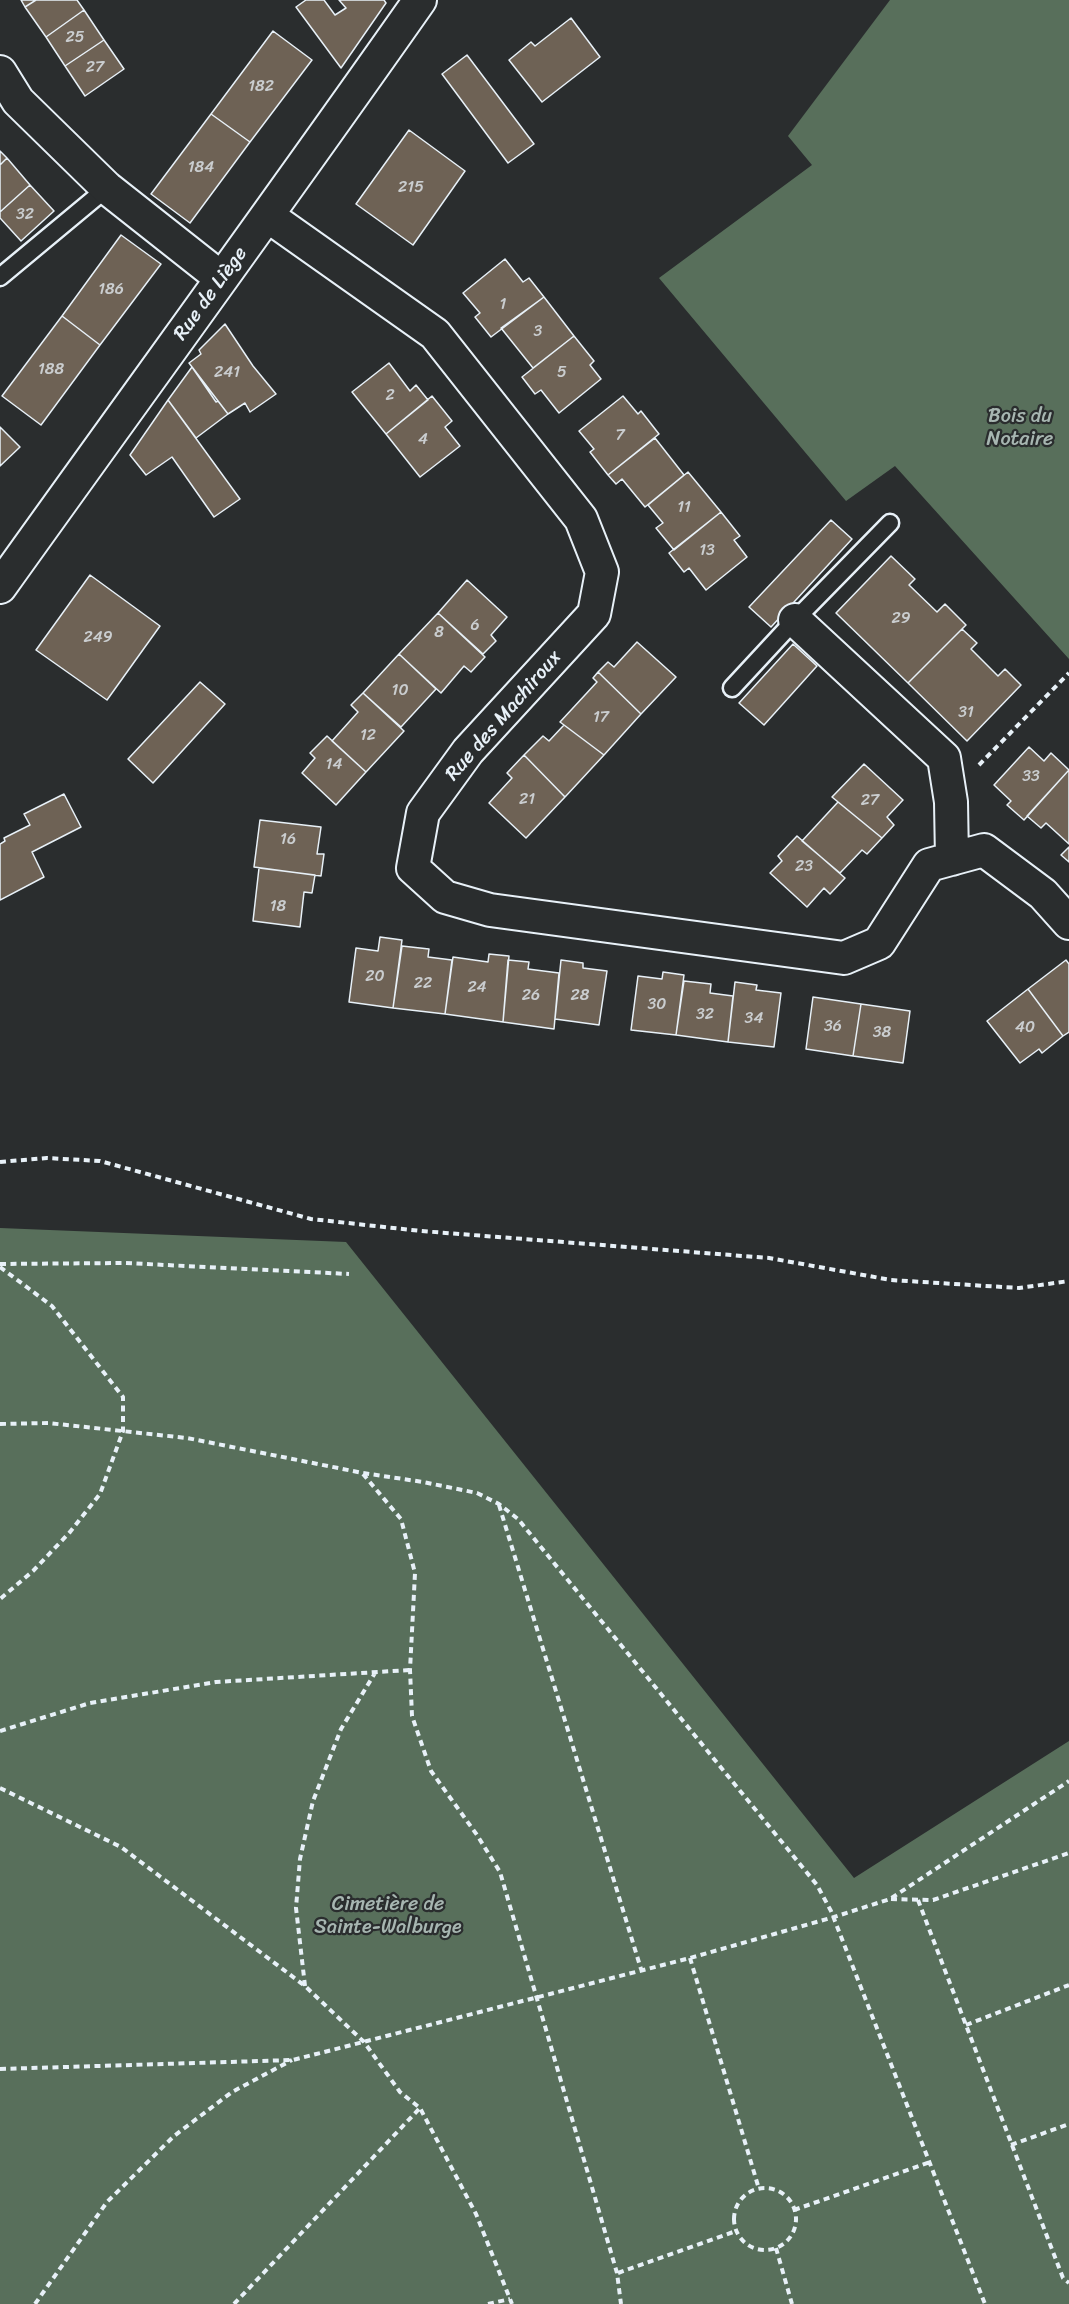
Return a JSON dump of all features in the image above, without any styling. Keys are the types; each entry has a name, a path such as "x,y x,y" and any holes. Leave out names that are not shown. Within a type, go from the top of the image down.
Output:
{"street":[{"name":"Rue de Liège","path":"0,587 268,216 420,0"},
{"path":"0,72 18,101 107,188 221,278"},
{"name":"Rue des Machiroux","path":"268,216 435,334 581,519 602,572 594,614 468,751 423,813 412,868 445,897 490,910 844,958 879,943 929,865 984,850 1043,894 1069,923"},
{"path":"795,620 944,758 950,795 952,859"}],"lane":[{"path":"0,277 107,188"},
{"path":"732,688 890,523"}],"path":[{"path":"950,795 1069,674"},
{"path":"0,1162 47,1158 100,1161 311,1219 421,1231 770,1258 891,1280 1019,1288 1069,1281"},
{"path":"0,1266 125,1263 350,1274"},
{"path":"0,1266 52,1306 123,1397 123,1431 100,1494 70,1532 33,1571 0,1599"},
{"path":"0,1424 48,1423 187,1438 477,1493 499,1504 518,1519 817,1885 834,1917 985,2304"},
{"path":"363,1473 400,1519 415,1573 410,1670 412,1716 431,1771 477,1835 500,1872 617,2273 621,2304"},
{"path":"499,1504 641,1969"},
{"path":"0,1731 90,1703 216,1682 410,1670"},
{"path":"305,1986 296,1908 300,1859 313,1801 341,1729 376,1673"},
{"path":"0,2069 293,2060 690,1958 890,1899 1069,1781"},
{"path":"0,1788 121,1847 305,1986 364,2042 400,2092 420,2108 476,2214 511,2301 488,2304"},
{"path":"890,1899 933,1900 1069,1853"},
{"path":"918,1900 1063,2278 1069,2283"},
{"path":"690,1958 759,2189"},
{"path":"966,2025 1069,1985"},
{"path":"35,2304 107,2202 174,2136 232,2092 293,2060"},
{"path":"234,2304 420,2108"},
{"path":"1011,2145 1069,2124"},
{"path":"794,2210 930,2162"},
{"path":"759,2189 776,2191 790,2202 794,2210 796,2219 790,2237 776,2248 757,2250 741,2239 736,2231 734,2213 737,2205 750,2192 759,2189"},
{"path":"617,2273 736,2231"},
{"path":"776,2248 792,2304"}],"green space":[{"name":"Bois du Notaire","path":"890,0 1069,0 1069,659 895,466 846,501 659,278 812,165 788,136"},
{"name":"Cimetière de Sainte-Walburge","path":"0,1228 346,1242 854,1878 1069,1741 1069,2304 0,2304"}],"building":[{"path":"21,0 36,0 25,7"},
{"path":"36,0 77,0 84,10 46,37 25,7"},
{"path":"306,0 324,0 335,15 346,8 339,0 384,0 386,3 341,68 296,7"},
{"path":"84,10 104,40 65,66 46,37"},
{"path":"571,18 600,57 542,102 509,60 531,42 535,46"},
{"path":"273,31 312,60 250,142 211,114"},
{"path":"104,40 124,69 85,96 65,66"},
{"path":"467,55 534,144 508,163 442,74"},
{"path":"211,114 250,142 190,223 151,194"},
{"path":"409,130 465,171 413,245 356,204"},
{"path":"0,151 7,158 0,165"},
{"path":"7,158 30,185 0,212 0,165"},
{"path":"30,185 54,211 21,241 0,218 0,212"},
{"path":"121,235 161,264 100,345 62,316"},
{"path":"505,259 523,282 529,278 544,297 491,337 475,317 480,313 463,293"},
{"path":"544,297 574,336 533,368 501,328"},
{"path":"62,316 100,345 41,425 2,396"},
{"path":"225,324 253,366 276,394 250,412 245,403 228,414 189,363 201,354 199,350"},
{"path":"574,336 594,361 590,365 601,379 559,413 541,390 535,394 522,377"},
{"path":"389,363 410,391 416,385 428,400 386,434 352,392"},
{"path":"192,367 216,402 218,401 228,414 196,438 168,400"},
{"path":"432,396 452,421 445,427 460,446 420,477 386,434"},
{"path":"623,396 638,414 641,411 659,434 608,475 590,452 594,449 579,431"},
{"path":"168,400 240,499 214,517 172,457 146,475 130,455"},
{"path":"0,427 20,447 0,466"},
{"path":"655,438 684,475 645,507 622,479 616,484 608,475"},
{"path":"688,472 721,512 674,550 656,528 663,523 648,505"},
{"path":"721,512 740,536 734,540 747,557 706,590 689,568 684,572 669,553"},
{"path":"831,520 852,539 771,627 749,607"},
{"path":"891,556 915,579 909,585 937,612 945,604 966,625 908,683 836,613"},
{"path":"90,575 160,626 107,700 36,650"},
{"path":"467,580 507,617 491,635 496,641 483,654 438,613"},
{"path":"438,613 485,657 471,672 464,666 441,693 399,654"},
{"path":"962,629 977,643 971,649 998,676 1005,669 1021,685 967,741 908,683"},
{"path":"637,642 676,677 641,714 598,672 608,662 614,667"},
{"path":"793,644 817,666 764,725 739,703"},
{"path":"399,654 436,689 401,727 363,693"},
{"path":"598,672 641,714 604,755 560,722 597,682 593,678"},
{"path":"200,682 225,704 153,783 128,759"},
{"path":"363,693 404,731 366,772 332,741 358,712 351,705"},
{"path":"564,725 604,755 565,797 524,755 543,736 549,741"},
{"path":"327,736 366,772 336,805 302,773 315,758 310,753"},
{"path":"1029,747 1044,761 1051,753 1069,770 1024,820 1007,805 1011,801 994,785"},
{"path":"524,755 565,797 526,838 489,803 512,778 507,773"},
{"path":"864,764 903,800 887,817 894,825 882,838 832,797"},
{"path":"1069,770 1069,844 1046,823 1041,828 1027,816"},
{"path":"64,794 81,827 32,852 44,877 0,900 0,844 5,841 4,838 30,825 24,814"},
{"path":"838,802 882,838 867,854 862,850 840,873 802,841"},
{"path":"260,820 321,827 317,854 324,854 321,876 254,867"},
{"path":"797,836 845,878 830,894 824,888 807,907 770,873 782,861 778,856"},
{"path":"1069,847 1069,862 1061,855"},
{"path":"259,868 315,875 312,893 304,892 300,927 253,921"},
{"path":"380,937 402,940 393,1008 349,1002 356,948 378,951"},
{"path":"402,946 429,949 428,957 452,960 445,1014 393,1008"},
{"path":"489,954 509,956 503,1022 445,1014 453,957 488,962"},
{"path":"508,960 529,962 528,969 559,973 554,1029 503,1022"},
{"path":"561,960 583,963 583,968 607,971 599,1025 555,1019"},
{"path":"1066,960 1069,964 1069,1032 1063,1036 1028,989"},
{"path":"663,972 684,975 676,1035 631,1030 638,976 662,979"},
{"path":"684,981 711,984 710,993 733,996 728,1042 676,1035"},
{"path":"735,982 757,985 756,990 781,993 774,1047 728,1042"},
{"path":"1028,989 1063,1036 1042,1053 1039,1049 1020,1063 987,1021"},
{"path":"813,997 861,1004 853,1056 806,1049"},
{"path":"861,1004 910,1011 903,1063 853,1056"}]}
